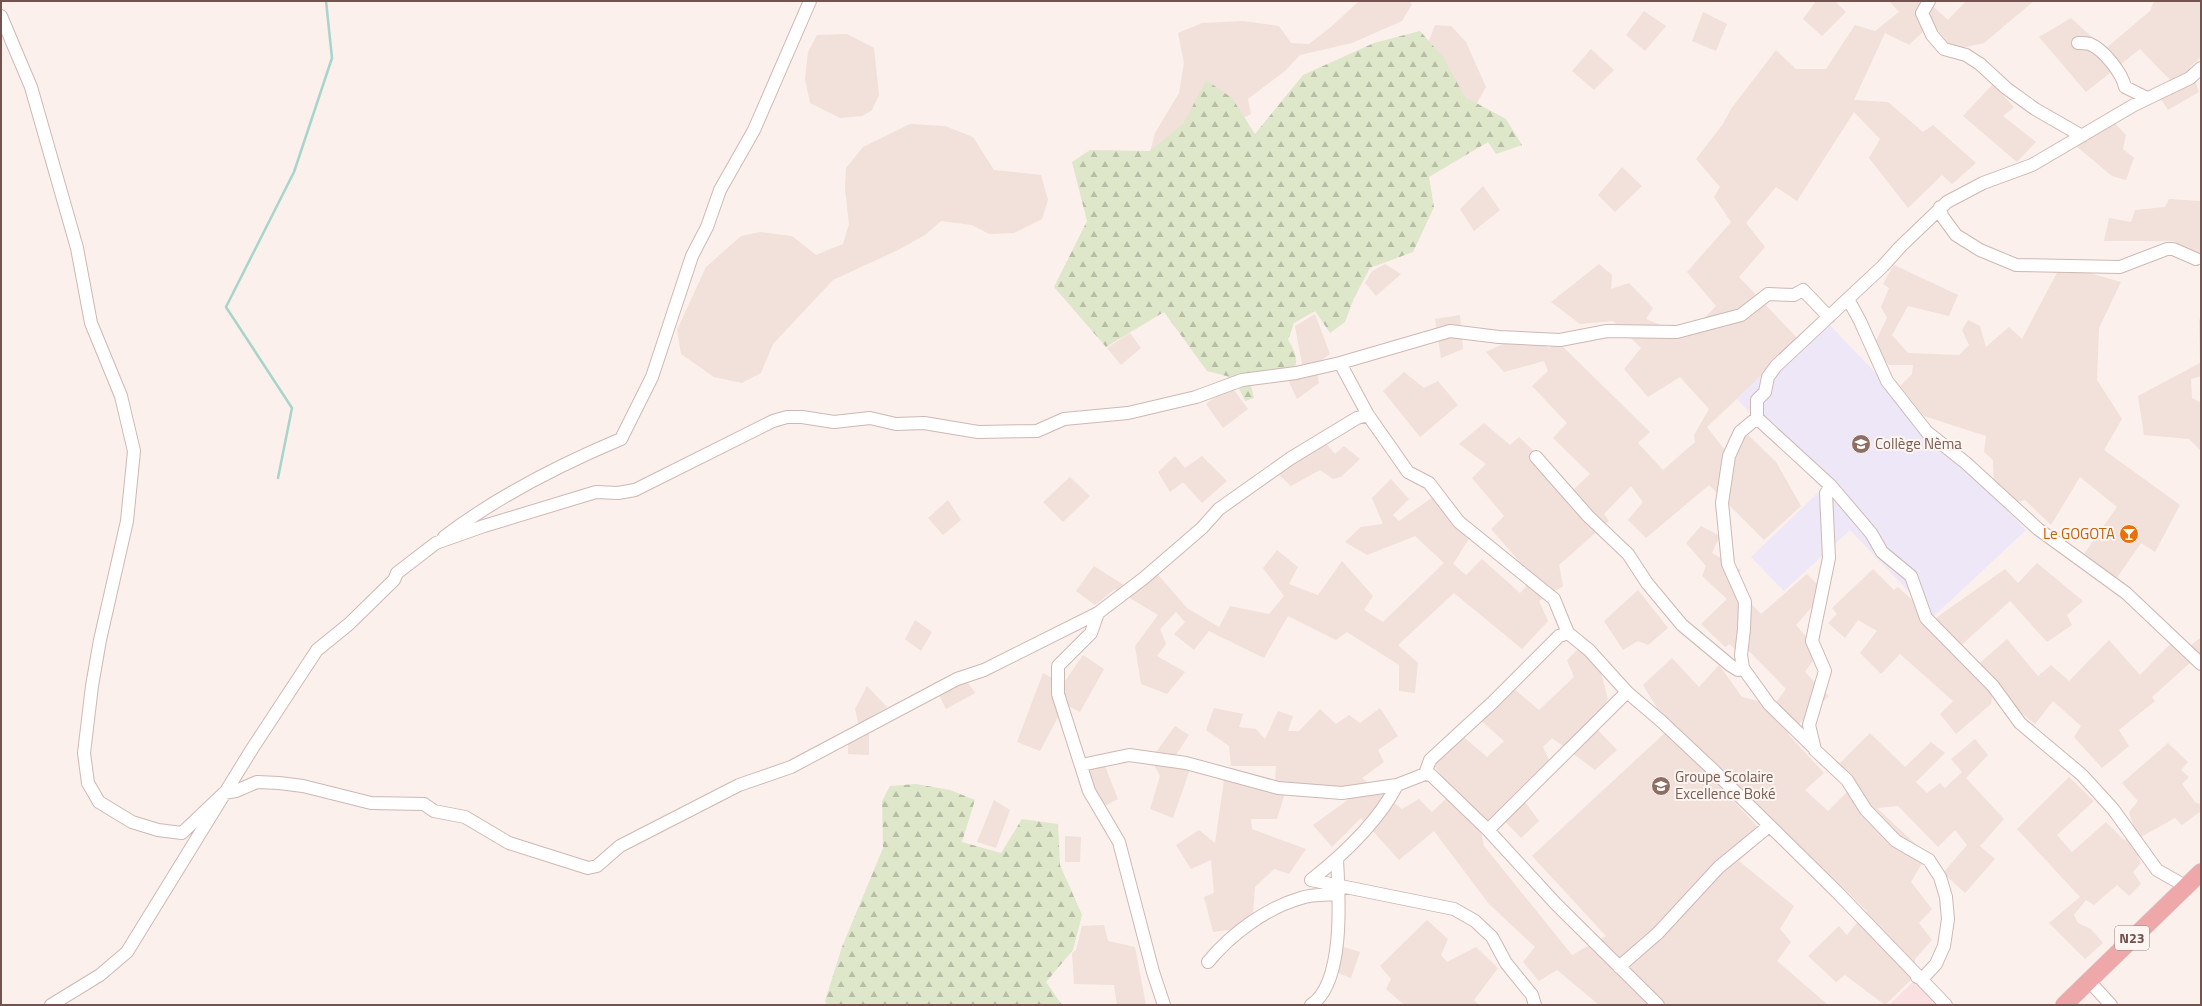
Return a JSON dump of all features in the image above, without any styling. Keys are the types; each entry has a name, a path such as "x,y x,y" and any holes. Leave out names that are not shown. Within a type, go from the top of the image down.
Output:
{"highway":[{"name":"N23","path":"2064,1005 2201,872"}],"street":[{"path":"51,1005 100,975 127,952 224,793 317,650 349,624 394,580 397,574 466,520 567,462 621,439 652,377 692,256 707,227 720,190 754,130 810,1"},
{"path":"1929,1 1922,13 1932,35 1944,49 1966,56 1980,64 2006,88 2035,109 2082,136"},
{"path":"1,16 31,87 77,248 91,323 121,396 134,451 127,521 100,640 92,686 84,753 88,783 99,802 132,822 158,830 182,833 224,793 236,791 257,782 271,783 303,786 371,803 424,804 434,811 465,816 508,843 588,868 597,866 620,846 739,784 791,767 957,679 984,670 1098,613 1144,578 1196,534 1219,509 1291,458 1357,418 1368,415"},
{"path":"2078,43 2091,44 2111,62 2123,76 2125,87 2146,98"},
{"path":"1757,418 1757,400 1765,392 1768,376 1940,207 1983,183 2032,165 2146,98 2190,78 2201,68"},
{"path":"1940,207 1942,216 1956,235 1980,250 2016,265 2120,267 2167,249 2173,249 2196,259"},
{"path":"436,543 484,526 596,492 618,493 635,490 773,421 788,417 834,422 870,418 896,424 924,423 978,432 1037,431 1064,420 1128,413 1196,397 1242,380 1296,373 1340,363 1450,331 1498,337 1560,340 1607,331 1676,332 1741,315 1768,294 1794,295 1803,290 1829,317"},
{"path":"1848,299 1860,321 1887,381 1927,432 1966,463 2038,530 2126,593 2201,664"},
{"path":"1340,363 1368,415 1408,472 1429,483 1459,522 1554,599 1568,633 1589,650 1627,692 1661,721 1837,892 1917,977 1946,1005"},
{"path":"1757,418 1788,444 1831,486 1871,533 1882,552 1911,576 1926,618 1993,686 2020,723 2082,775 2113,809 2157,870 2186,887"},
{"path":"1757,418 1740,432 1729,456 1722,503 1728,564 1745,602 1741,655 1743,668 1769,704 1847,780 1866,810 1896,841 1929,860 1940,877 1946,897 1948,919 1944,946 1929,973 1923,978 1917,977"},
{"path":"1536,457 1588,516 1628,554 1647,583 1682,625 1730,665 1738,670 1743,668"},
{"path":"1815,750 1809,724 1825,671 1812,641 1829,558 1826,493 1831,486"},
{"path":"1098,613 1090,633 1058,666 1058,694 1089,791 1119,842 1153,972 1164,1005"},
{"path":"1425,774 1430,760 1559,636 1568,633"},
{"path":"1488,830 1627,692"},
{"path":"1081,765 1129,754 1186,763 1278,788 1342,793 1397,785 1425,774 1431,775 1488,830 1556,904 1658,1005"},
{"path":"1397,785 1388,804 1337,860 1311,880 1338,890 1431,903 1454,909 1475,920 1492,937 1506,963 1532,995 1536,1005"},
{"path":"1620,967 1658,933 1719,867 1769,826"},
{"path":"1311,1005 1318,1000 1330,978 1337,941 1337,860"},
{"path":"1208,962 1220,947 1258,919 1280,906 1302,897 1338,890"},
{"path":"2089,981 2111,1005"}],"shaded area":[{"path":"1359,1 1409,1 1412,4 1402,21 1352,43 1300,55 1285,71 1248,99 1251,114 1146,168 1155,133 1179,93 1184,63 1178,33 1202,23 1243,21 1279,26 1291,43 1309,44 1332,26"},
{"path":"1816,1 1835,1 1846,12 1822,36 1803,19"},
{"path":"1889,1 1927,1 1948,20 1966,1 2034,1 1984,43 1954,50 1932,23 1909,45 1885,33 1854,100 1888,102 1923,132 1933,125 1976,163 1952,184 1942,175 1908,208 1869,158 1880,139 1854,112 1797,201 1776,187 1746,223 1765,247 1739,277 1799,340 1707,427 1724,449 1746,433 1776,462 1801,506 1764,540 1709,485 1646,538 1628,520 1643,502 1631,486 1604,514 1609,521 1559,565 1563,586 1539,601 1548,621 1522,649 1454,593 1398,645 1418,663 1415,693 1399,691 1399,665 1347,632 1336,640 1288,616 1264,658 1209,631 1194,650 1174,634 1185,622 1176,612 1160,629 1166,644 1157,656 1185,672 1167,694 1141,684 1135,646 1158,615 1115,589 1095,605 1076,591 1094,566 1133,591 1154,570 1187,608 1219,627 1230,606 1269,614 1284,596 1263,568 1277,550 1298,567 1289,584 1318,595 1342,561 1373,596 1364,610 1383,622 1444,563 1415,536 1367,555 1345,542 1361,527 1383,524 1372,498 1391,479 1409,499 1393,515 1399,521 1433,497 1472,534 1453,564 1466,575 1482,559 1520,593 1534,578 1491,529 1504,516 1472,478 1486,464 1459,444 1484,423 1510,445 1519,437 1574,489 1590,474 1553,438 1567,423 1532,386 1548,371 1544,361 1504,372 1486,352 1522,335 1549,348 1558,342 1650,432 1638,443 1663,470 1695,442 1694,435 1709,409 1680,377 1648,397 1624,369 1641,348 1613,321 1580,324 1551,302 1599,264 1612,275 1611,289 1629,283 1653,308 1646,319 1688,336 1716,306 1687,272 1731,222 1714,197 1720,187 1696,159 1723,124 1731,109 1776,50 1796,69 1826,69 1855,25 1875,31 1899,12"},
{"path":"2154,1 2201,1 2201,57 2190,67 2199,92 2168,110 2155,89 2170,80 2140,49 2086,92 2039,37 2071,18 2105,49 2150,11"},
{"path":"1644,11 1666,26 1645,51 1626,35"},
{"path":"1703,12 1727,24 1716,51 1692,41"},
{"path":"1435,25 1451,26 1466,42 1486,87 1473,110 1425,51"},
{"path":"847,34 874,48 879,95 872,110 862,116 840,118 810,103 805,79 808,52 817,35"},
{"path":"1591,49 1614,70 1594,90 1572,71"},
{"path":"1993,84 2014,107 2003,116 2036,142 2017,162 1963,116"},
{"path":"2111,119 2126,135 2123,149 2134,158 2126,180 2112,176 2076,146"},
{"path":"910,124 945,126 973,137 994,170 1041,175 1048,200 1042,219 1014,233 989,234 972,225 941,221 925,235 898,250 833,280 773,344 761,373 742,383 714,377 681,354 677,330 706,267 741,236 760,232 792,236 816,255 843,244 849,224 845,189 846,168 863,147"},
{"path":"1622,167 1642,186 1615,212 1598,195"},
{"path":"1483,186 1500,210 1474,231 1460,209"},
{"path":"2169,199 2201,201 2201,257 2174,241 2104,241 2109,218 2131,222 2135,210 2165,207"},
{"path":"1385,264 1401,274 1376,296 1365,283 1372,271"},
{"path":"1894,265 1958,295 1949,316 1908,306 1892,335 1908,353 1959,355 1969,345 1962,330 1968,320 1980,326 1986,347 2009,327 2022,339 2061,265 2121,282 2099,328 2097,380 2122,419 2104,450 2180,505 2155,552 2141,543 2114,582 2077,564 2117,507 2080,477 2051,525 2025,500 2014,503 1994,486 1993,460 1984,452 1986,436 1924,416 1900,386 1912,374 1913,365 1889,365 1872,349 1887,318 1881,307 1889,288 1883,284"},
{"path":"1315,314 1330,354 1316,364 1319,383 1297,399 1289,382 1302,364 1295,326"},
{"path":"1460,315 1463,349 1441,358 1435,319"},
{"name":"Collège Nèma","path":"1823,318 2026,530 1933,617 1850,530 1784,591 1751,557 1822,489 1737,399"},
{"path":"2201,318 2201,376 2191,379 2192,398 2201,403 2201,451 2189,439 2144,435 2138,396 2200,363 2199,320"},
{"path":"1130,333 1141,348 1121,365 1107,348"},
{"path":"1404,372 1424,388 1438,381 1458,405 1420,437 1383,391"},
{"path":"1231,386 1248,409 1223,428 1206,404"},
{"path":"1324,441 1335,454 1344,446 1360,459 1341,477 1333,479 1320,470 1291,486 1278,474 1305,448 1312,453"},
{"path":"1175,456 1185,468 1202,456 1227,481 1202,503 1183,482 1170,492 1158,472"},
{"path":"1070,477 1090,496 1063,522 1043,502"},
{"path":"948,500 961,520 943,535 928,518"},
{"path":"1701,526 1720,536 1712,553 1741,570 1732,584 1761,614 1807,574 1825,592 1796,625 1819,652 1805,672 1829,696 1788,734 1824,773 1805,790 1828,811 1855,784 1837,766 1870,733 1905,767 1931,742 1945,753 1916,782 1927,793 1940,783 1945,788 1962,772 1951,759 1975,739 1988,755 1966,778 2004,819 1980,846 1995,859 1965,893 1943,873 1967,845 1955,830 1938,847 1898,806 1877,808 1927,855 1911,882 1932,909 1919,923 1932,940 1915,959 1915,976 1885,1005 1845,975 1836,982 1808,956 1839,926 1847,935 1867,911 1657,708 1643,685 1672,658 1699,687 1719,665 1742,697 1774,705 1786,689 1749,651 1737,652 1730,644 1725,647 1701,624 1727,599 1702,576 1706,566 1686,543"},
{"path":"2037,563 2083,601 2067,615 2072,625 2047,642 2010,601 1956,650 1974,668 2007,639 2038,676 2051,665 2069,681 2109,640 2140,675 2179,635 2189,647 2201,637 2201,653 2152,697 2155,701 2119,730 2129,746 2102,768 2074,737 2081,726 2053,701 2035,724 1993,690 1991,704 1956,734 1940,714 1953,701 1900,654 1881,674 1860,653 1877,631 1858,620 1845,638 1828,623 1837,614 1832,608 1873,569 1894,590 1898,587 1933,620 2005,569 2018,583"},
{"path":"1638,590 1668,628 1648,645 1638,641 1623,650 1604,621"},
{"path":"915,620 932,632 921,651 905,639"},
{"path":"1581,646 1598,661 1608,699 1592,724 1617,750 1595,770 1552,738 1543,747 1551,764 1517,791 1539,821 1521,838 1499,815 1481,831 1484,846 1572,955 1606,936 1532,856 1668,730 1766,836 1739,861 1794,906 1780,929 1791,942 1777,961 1828,1005 1599,1005 1557,970 1539,981 1523,962 1535,947 1489,904 1434,831 1399,860 1361,818 1332,847 1313,825 1356,794 1286,790 1277,819 1251,819 1252,829 1306,849 1289,874 1274,869 1255,887 1252,927 1213,932 1204,897 1214,893 1211,860 1191,869 1176,845 1199,830 1215,843 1224,780 1275,782 1276,766 1231,766 1229,746 1206,730 1214,708 1243,714 1239,727 1256,729 1265,739 1278,711 1293,716 1288,731 1299,731 1320,709 1336,724 1349,715 1360,723 1380,708 1398,736 1378,750 1384,762 1362,778 1402,809 1419,799 1432,812 1454,791 1431,762 1461,735 1487,757 1504,741 1479,719 1512,687 1539,710 1574,677 1567,660"},
{"path":"1083,655 1104,669 1080,712 1065,704 1040,751 1017,742 1043,673 1063,684"},
{"path":"960,671 975,693 946,709 933,683"},
{"path":"867,686 887,707 869,718 869,755 848,754 848,731 859,726 855,709"},
{"path":"1175,726 1189,735 1171,763 1190,769 1173,818 1150,809 1160,776 1151,759"},
{"path":"2168,743 2188,762 2181,770 2189,777 2182,784 2195,802 2201,805 2201,811 2182,825 2175,818 2132,842 2141,863 2133,872 2141,884 2129,896 2117,885 2094,905 2086,900 2074,915 2078,923 2091,929 2103,943 2085,959 2049,923 2080,897 2017,829 2069,777 2094,801 2057,835 2072,852 2106,822 2124,840 2136,833 2129,812 2138,801 2122,783"},
{"path":"1101,756 1118,799 1099,809 1080,762"},
{"path":"994,800 1010,810 996,848 977,842"},
{"path":"1065,836 1081,837 1080,862 1065,862"},
{"path":"1427,920 1448,939 1441,955 1447,962 1476,947 1498,968 1474,1000 1479,1005 1404,1005 1386,989 1391,979 1380,966"},
{"path":"1104,925 1108,941 1135,947 1146,1005 1117,1005 1114,985 1074,984 1072,953 1076,950 1082,926"},
{"path":"1341,946 1360,952 1351,978 1333,971"},
{"path":"1914,981 1938,1005 1889,1005"}],"green space":[{"path":"1420,31 1443,57 1465,97 1506,119 1522,145 1496,154 1488,142 1429,177 1434,207 1413,252 1370,268 1354,298 1345,322 1330,333 1315,311 1294,323 1288,340 1294,352 1296,362 1294,369 1289,374 1272,381 1251,386 1254,398 1245,401 1234,378 1207,371 1164,312 1106,347 1054,287 1087,221 1072,162 1090,150 1150,151 1184,123 1206,80 1232,98 1255,134 1303,75 1374,43"},
{"path":"916,784 950,790 975,800 962,842 1001,853 1022,819 1058,824 1060,865 1082,915 1073,950 1046,982 1062,1005 827,1005 825,1001 842,947 883,848 882,801 890,786"}],"waterway":[{"path":"278,478 292,408 226,307 294,172 332,58 326,1"}],"place":[{"name":"Collège Nèma","path":"1861,444"},
{"name":"Le GOGOTA","path":"2129,534"},
{"name":"Groupe Scolaire Excellence Boké","path":"1661,786"}]}
